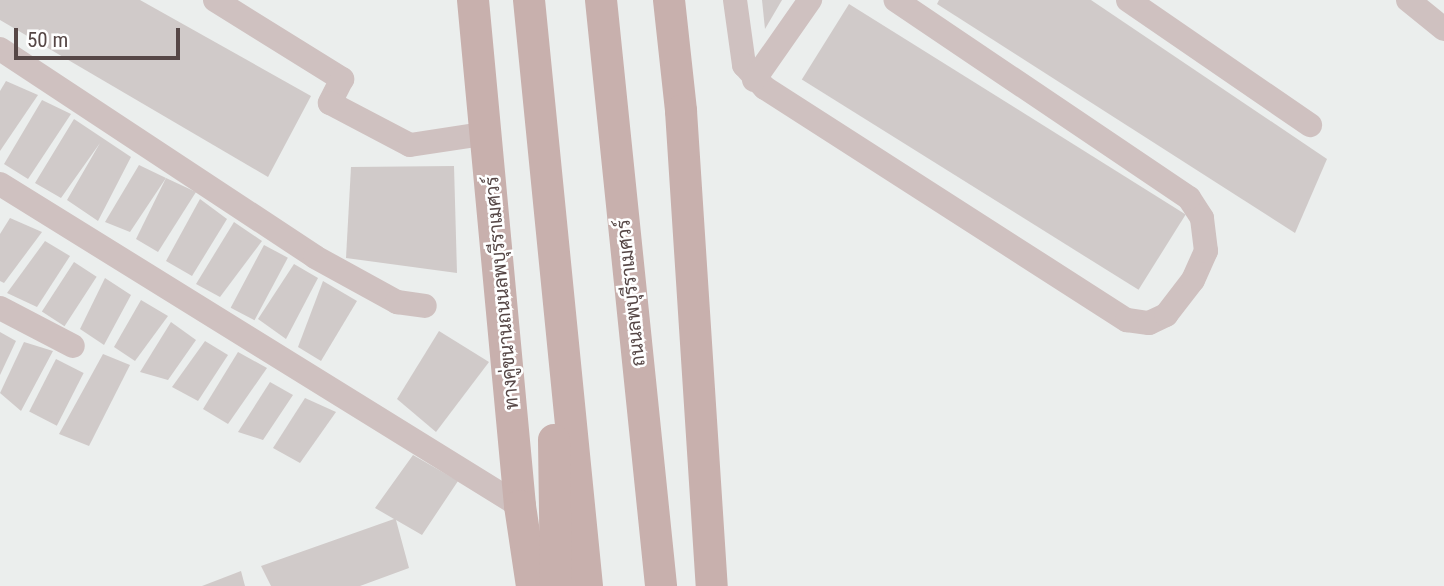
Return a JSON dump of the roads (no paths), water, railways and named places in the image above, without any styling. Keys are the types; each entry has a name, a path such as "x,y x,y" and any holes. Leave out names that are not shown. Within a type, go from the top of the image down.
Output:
{"main road":[{"name":"ทางคู่ขนานถนนลพบุรีราเมศวร์","path":"473,0 488,133 520,506 532,586"},
{"path":"529,0 587,586"},
{"name":"ถนนลพบุรีราเมศวร์","path":"601,0 661,586"},
{"path":"669,0 681,111 712,586"},
{"path":"550,219 556,586"}],"street":[{"path":"215,0 342,79 330,103 410,145 488,133"},
{"path":"735,0 740,50 754,80 1127,320 1149,323 1166,315 1193,280 1206,251 1202,218 1189,198 897,0"},
{"path":"754,80 810,0"},
{"path":"1128,0 1310,125"},
{"path":"1408,0 1444,29"},
{"path":"0,49 315,257 397,302 425,306"},
{"path":"0,184 520,506"},
{"path":"0,308 73,346"}]}
